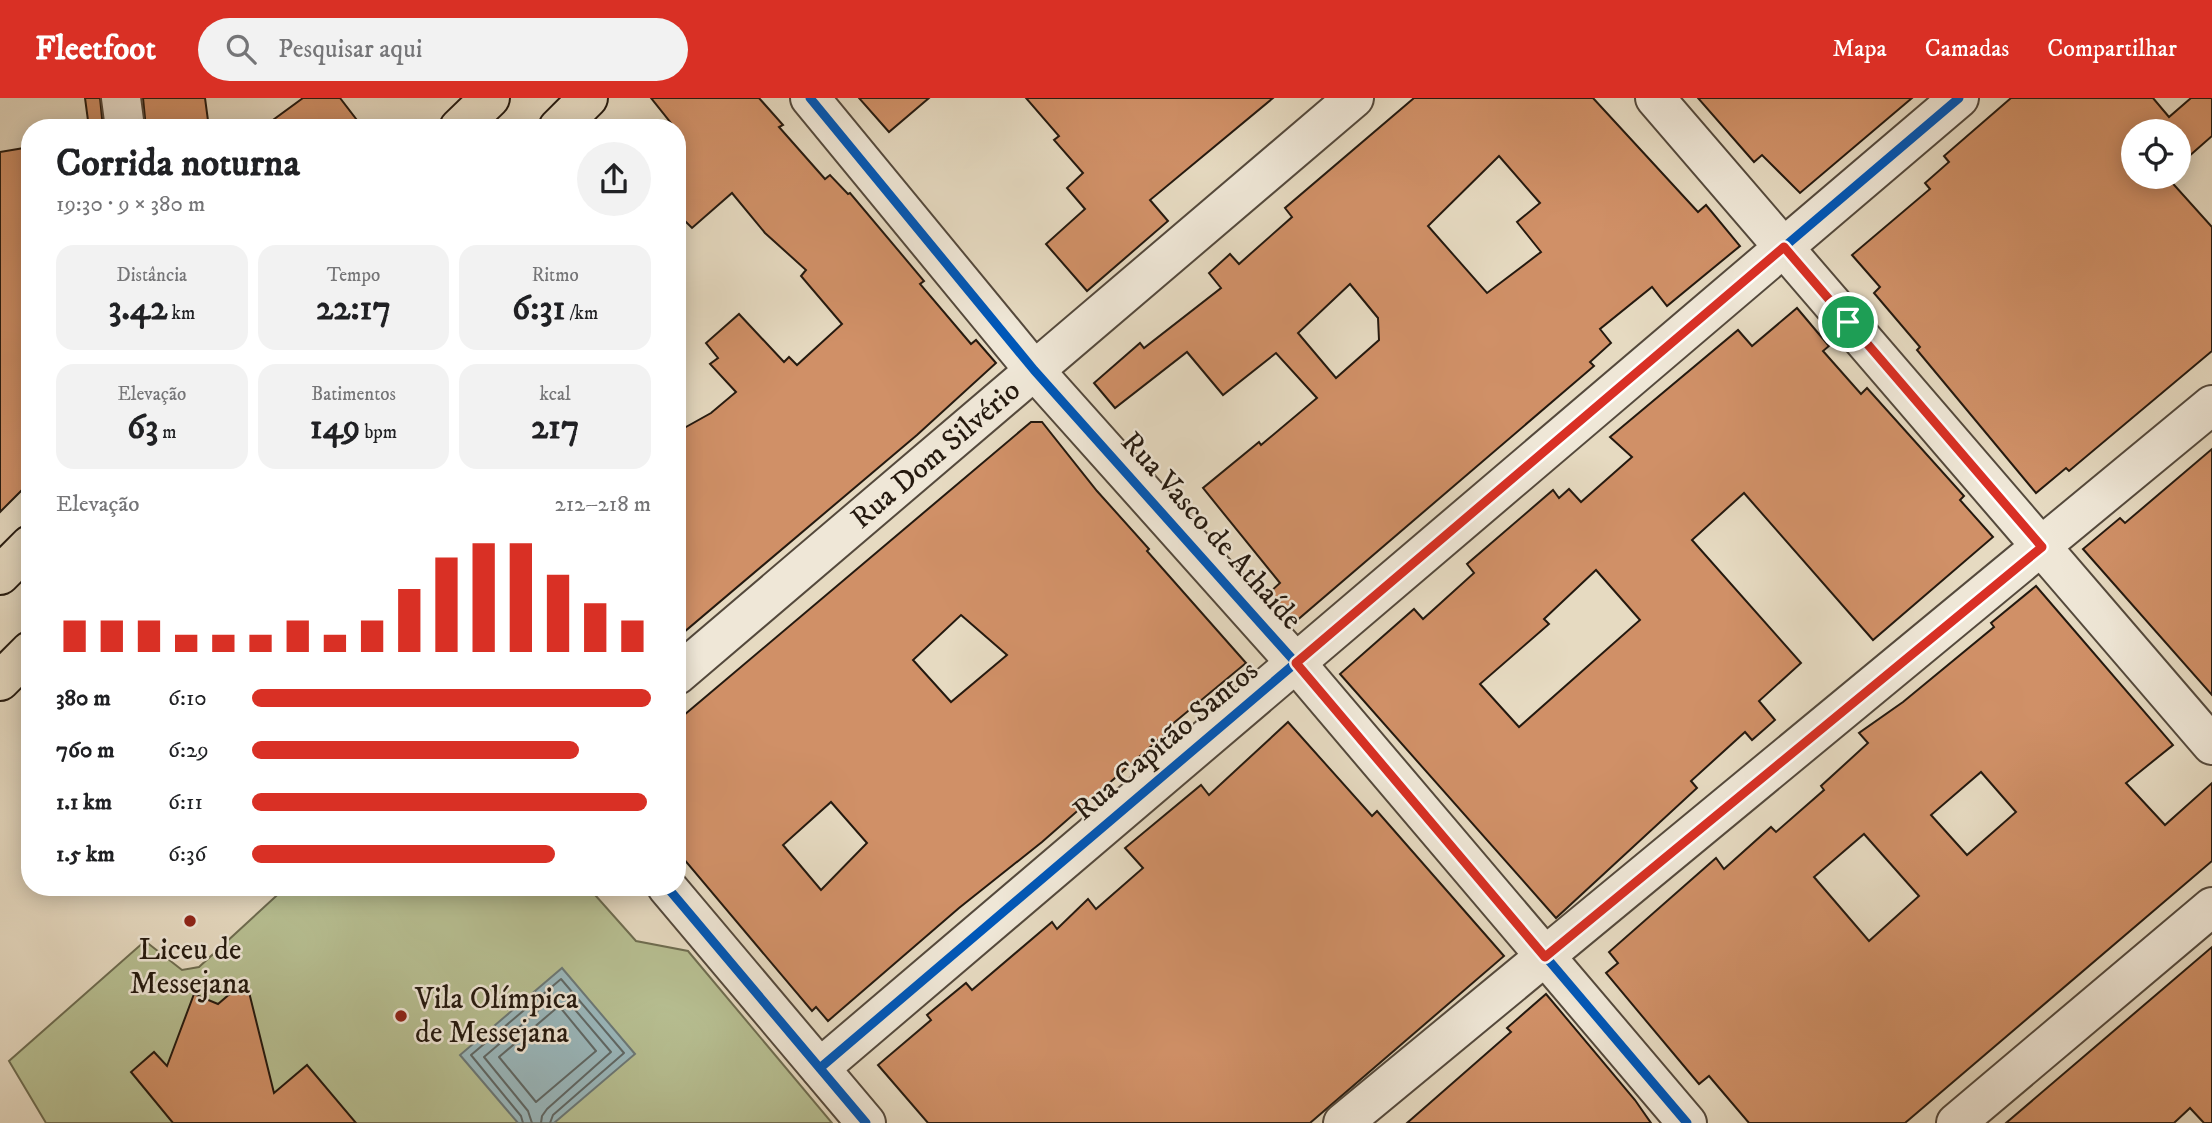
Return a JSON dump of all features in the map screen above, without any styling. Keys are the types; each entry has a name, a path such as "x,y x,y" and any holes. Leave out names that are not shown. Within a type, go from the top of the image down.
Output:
{"highway":[{"path":"468,119 490,98"},
{"path":"567,119 588,98"},
{"path":"0,575 21,554"},
{"path":"0,681 21,660"}],"street":[{"path":"121,98 124,119"},
{"name":"Rua Vasco de Athaíde","path":"810,98 1034,370 1296,663 1687,1123"},
{"name":"Rua Dom Silvério","path":"686,667 1354,98"},
{"path":"1655,98 2212,745"},
{"name":"Rua Capitão Santos","path":"820,1068 1959,98"},
{"path":"1343,1123 2212,405"},
{"path":"675,896 866,1123"},
{"path":"1956,1123 2212,907"}],"green space":[{"name":"Vila Olímpica de Messejana","path":"276,896 596,896 636,941 688,951 832,1123 46,1123 9,1061 145,941 182,970 199,967"}],"water":[{"path":"562,968 635,1054 554,1123 518,1123 460,1055"}],"building":[{"path":"85,98 100,98 102,119 88,119"},
{"path":"143,98 205,98 208,119 145,119"},
{"path":"303,98 340,98 356,119 274,119"},
{"path":"651,98 759,98 783,125 779,127 825,179 830,175 850,193 924,281 920,284 971,344 976,340 996,363 917,435 686,630 686,427 711,413 736,392 710,364 718,358 706,343 739,314 784,362 789,357 797,365 842,324 801,276 806,270 765,233 732,193 692,228 686,222 686,119 668,119"},
{"path":"859,98 929,98 889,132"},
{"path":"1026,98 1273,98 1150,200 1168,221 1087,291 1046,244 1085,209 1067,188 1083,173 1054,140 1059,136"},
{"path":"1414,98 1593,98 1698,212 1706,205 1740,246 1667,306 1652,287 1600,329 1611,343 1590,362 1594,366 1295,622 1270,592 1280,583 1203,488 1259,442 1261,445 1317,398 1276,353 1223,395 1187,352 1115,408 1094,383 1140,343 1144,348 1221,288 1209,273 1230,254 1239,264 1292,217 1285,208","holes":["1499,156 1540,203 1517,222 1541,252 1487,293 1428,226","1350,284 1378,318 1379,340 1336,378 1298,333"]},
{"path":"1698,98 1912,98 1800,193 1762,155 1754,162"},
{"path":"2011,98 2153,98 2169,117 2191,98 2212,98 2212,136 2191,154 2191,119 2121,119 2121,189 2178,189 2212,227 2212,351 2069,471 2066,468 2036,493 1917,350 1920,347 1874,293 1880,287 1852,255 1930,189 1925,183 1949,162 1944,156"},
{"path":"21,148 21,491 0,512 0,152"},
{"path":"1797,308 1829,346 1823,351 1861,394 1867,388 1964,496 1960,500 1993,537 1873,640 1744,493 1692,540 1801,663 1759,701 1775,720 1752,740 1745,732 1691,781 1697,788 1556,918 1340,674 1414,609 1423,619 1474,573 1467,564 1553,490 1559,498 1569,489 1581,502 1632,457 1610,437 1738,330 1752,346","holes":["1596,570 1640,620 1519,727 1480,684 1549,624 1544,619"]},
{"path":"1031,422 1042,422 1097,491 1149,549 1147,551 1246,663 1170,726 1172,728 1042,842 959,908 828,1021 816,1007 812,1011 686,862 686,713","holes":["961,615 1007,655 951,702 913,660","831,802 867,843 821,890 783,845"]},
{"path":"2212,449 2212,695 2083,549 2120,518 2125,523"},
{"path":"2036,586 2173,745 2126,783 2165,825 2212,783 2212,861 1905,1123 1749,1123 1709,1076 1699,1084 1606,973 1618,963 1609,952 1716,858 1724,869 1771,827 1776,832 1824,790 1821,786 1868,743 1859,733 1903,702 1994,627 1991,623","holes":["1981,772 2016,812 1967,855 1931,815","1864,834 1919,896 1869,941 1814,877"]},
{"path":"1288,722 1372,816 1377,811 1504,956 1310,1123 928,1123 878,1065 931,1020 927,1015 966,983 972,990 1052,922 1057,929 1088,899 1096,909 1143,868 1125,848 1201,785 1209,795"},
{"path":"2212,947 2212,1123 2204,1123 2190,1108 2174,1123 2006,1123"},
{"path":"246,980 274,1093 307,1065 356,1123 173,1123 131,1072 154,1052 167,1066 194,994 218,1004"},
{"path":"1546,994 1635,1100 1651,1123 1407,1123 1511,1032 1507,1028"}],"cycle path":[{"path":"810,98 1034,370 1296,663 1687,1123"},
{"path":"820,1068 1959,98"},
{"path":"675,896 866,1123"}],"place":[{"name":"Liceu de Messejana","path":"190,921"},
{"name":"Vila Olímpica de Messejana","path":"401,1016"}],"route":[{"path":"1784,247 1848,322 2042,547 1545,957 1296,663 1784,247"}]}
